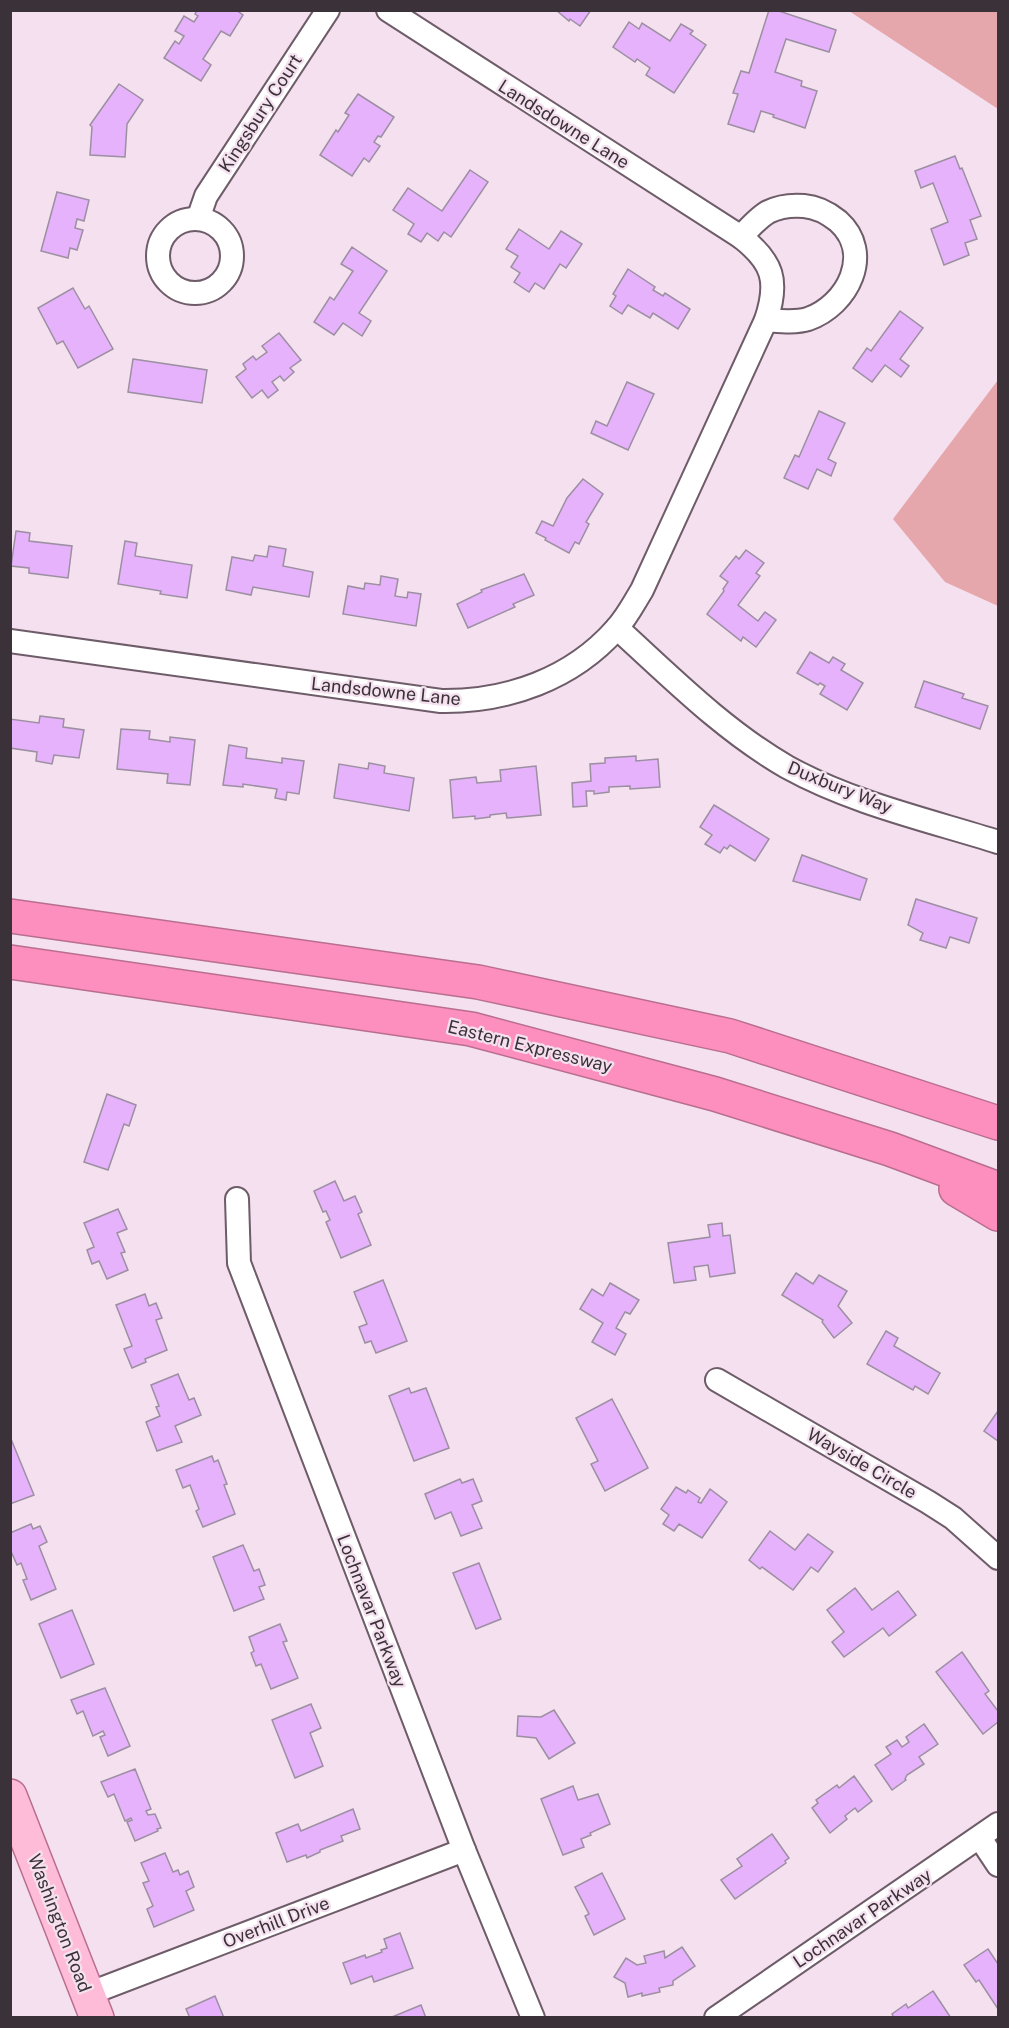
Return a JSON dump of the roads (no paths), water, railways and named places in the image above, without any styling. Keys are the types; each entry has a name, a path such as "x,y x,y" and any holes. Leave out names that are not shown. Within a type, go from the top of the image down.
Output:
{"highway":[{"path":"10,916 478,982 730,1036 999,1123"},
{"name":"Eastern Expressway","path":"10,962 471,1029 715,1094 890,1149 999,1189"},
{"path":"890,1149 999,1214"}],"main road":[{"name":"Washington Road","path":"10,1796 92,2006"}],"street":[{"name":"Kingsbury Court","path":"198,219 206,196 328,10"},
{"name":"Landsdowne Lane","path":"10,641 441,701 461,701 502,695 544,681 583,659 617,628 642,590 766,320 773,295 772,275 768,265 758,250 741,237 388,10"},
{"path":"741,237 769,212 785,206 795,206 815,208 832,216 842,225 853,242 855,271 841,297 825,311 807,319 766,320"},
{"name":"Duxbury Way","path":"617,628 701,705 753,745 788,767 864,801 999,842"},
{"name":"Lochnavar Parkway","path":"237,1199 239,1263 464,1850 533,2018"},
{"name":"Wayside Circle","path":"717,1380 928,1502 953,1518 999,1558"},
{"path":"999,1824 980,1838 999,1865"},
{"name":"Lochnavar Parkway","path":"716,2018 980,1838"},
{"name":"Overhill Drive","path":"92,2006 464,1850"}]}
